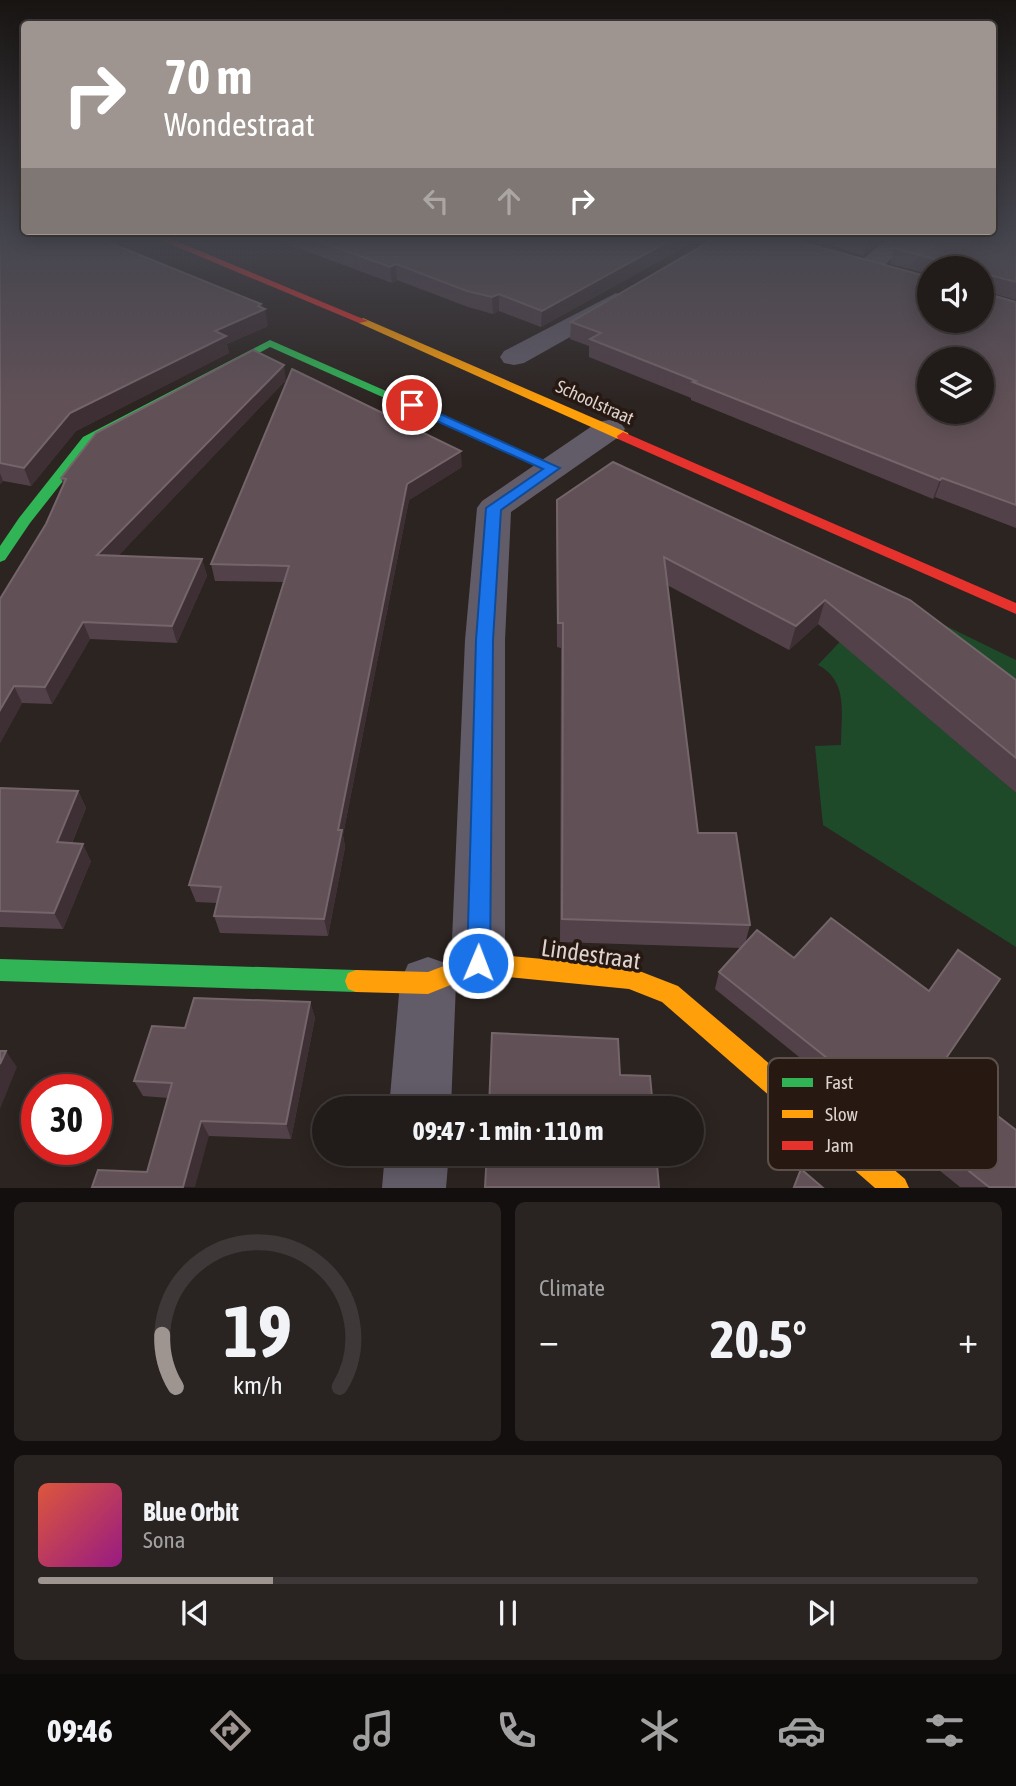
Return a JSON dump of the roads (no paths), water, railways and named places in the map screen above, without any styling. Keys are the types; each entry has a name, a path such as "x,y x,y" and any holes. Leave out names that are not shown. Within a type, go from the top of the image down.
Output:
{"street":[{"name":"Schoolstraat","path":"292,291 1016,609"},
{"path":"514,357 632,291"},
{"path":"0,557 24,521 88,440 270,342 554,468"},
{"path":"423,1096 453,973 485,640 494,508 609,429"},
{"name":"Lindestraat","path":"0,970 453,973 629,978 670,993 768,1078"},
{"path":"414,1188 416,1166"},
{"name":"Lindestraat","path":"875,1170 896,1188"}]}
